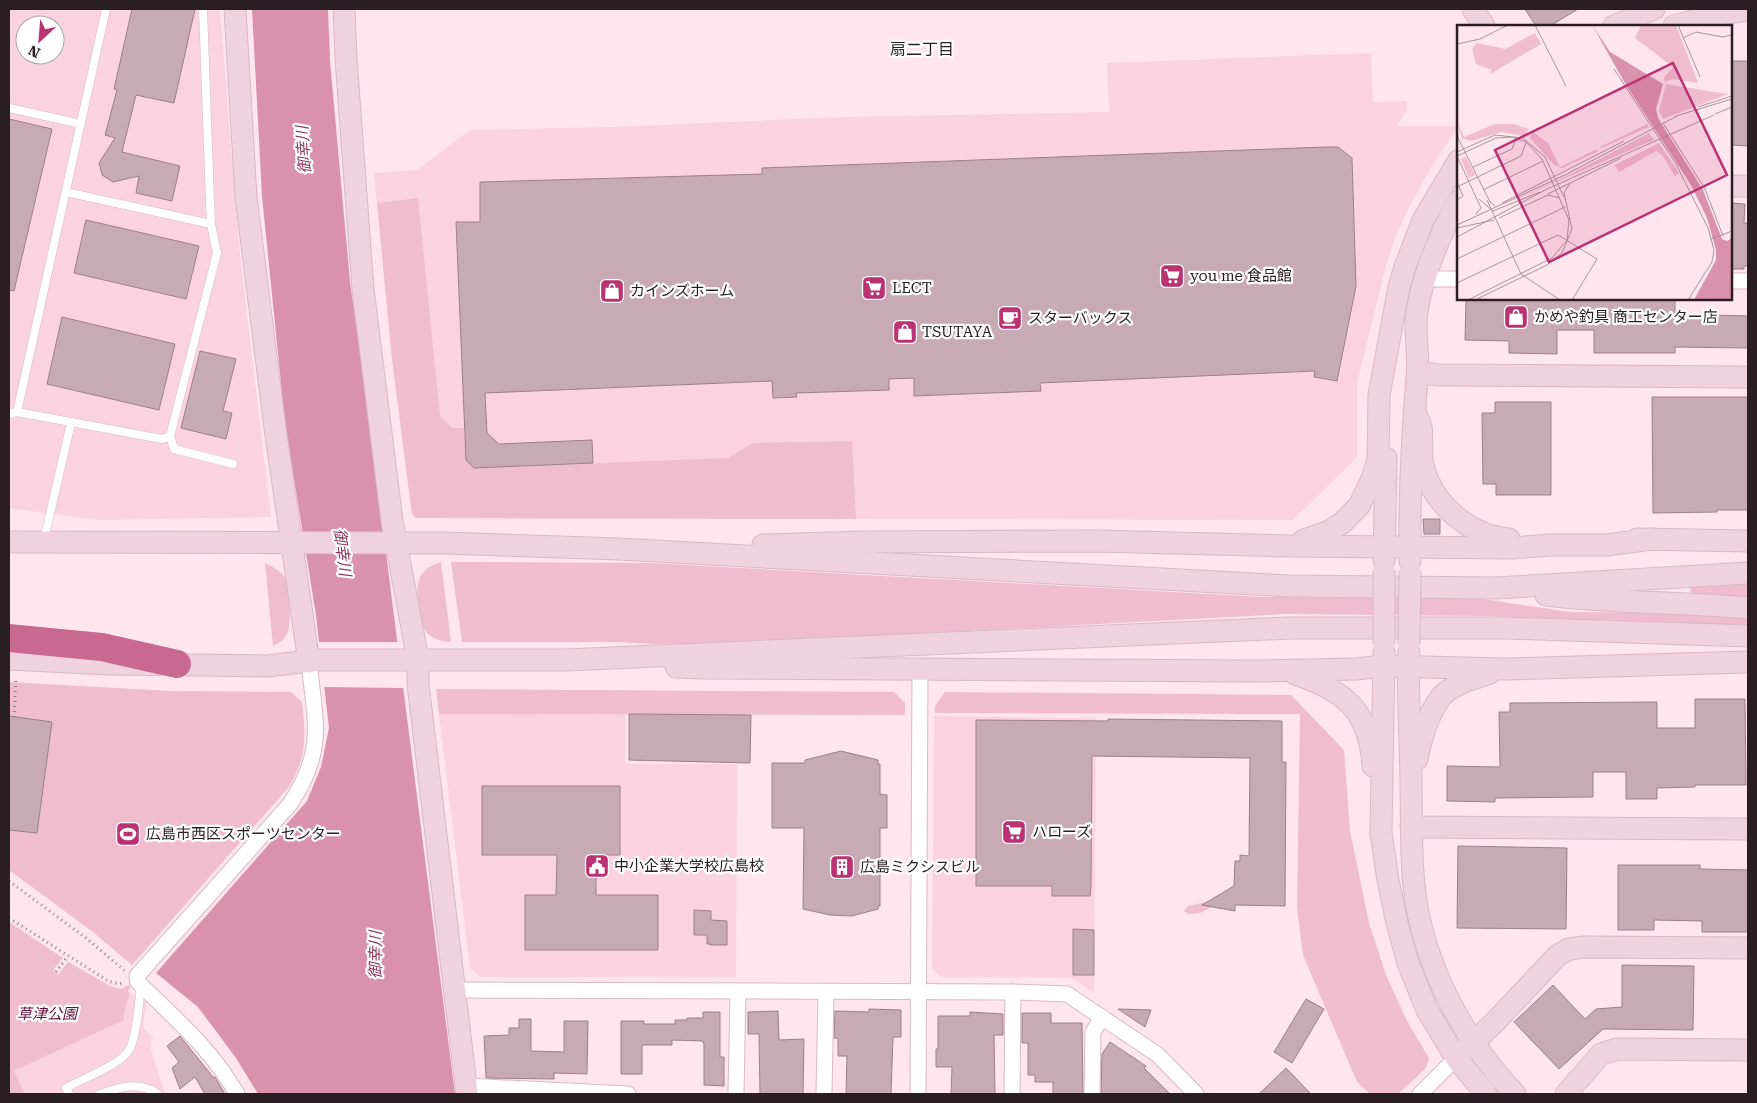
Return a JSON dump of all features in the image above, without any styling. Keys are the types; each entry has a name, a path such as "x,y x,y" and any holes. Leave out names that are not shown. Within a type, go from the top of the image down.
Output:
{"highway":[{"path":"9,638 102,648 177,664"}],"street":[{"path":"235,9 246,197 275,428 296,543 313,661 316,738 313,757 302,787 290,804 139,981 195,1036 232,1084 237,1094"},
{"path":"344,9 363,289 391,543 409,660 418,684 466,1090 628,1094"},
{"path":"1473,9 1483,25"},
{"path":"1616,25 1654,9"},
{"path":"1678,25 1719,14 1748,10"},
{"path":"1289,546 1336,528 1348,518 1364,498 1378,460 1379,395 1394,309 1405,267 1423,220 1457,163"},
{"path":"1732,186 1748,186"},
{"path":"1457,204 1426,279 1420,299 1416,325 1418,373 1414,412 1408,666 1412,787 1411,827 1415,891 1423,933 1442,986 1474,1041 1515,1094"},
{"path":"1426,279 1457,279"},
{"path":"1732,281 1748,281"},
{"path":"1381,834 1386,360"},
{"path":"1418,373 1449,375 1748,377"},
{"path":"1414,412 1421,426 1421,454 1429,482 1455,515 1477,530 1494,537 1515,539 1748,540"},
{"path":"618,549 865,542 1096,541 1289,546 1512,548 1551,545 1606,545 1652,539"},
{"path":"9,542 444,543 618,549 1289,586 1496,588 1748,573"},
{"path":"1496,588 1578,599 1748,608"},
{"path":"13,668 109,664 267,666 313,661 566,660 1290,628 1506,628 1748,636"},
{"path":"566,660 704,668 1258,671 1356,669 1384,666 1505,669 1748,662"},
{"path":"1412,787 1423,733 1442,696 1455,687 1478,677 1505,669"},
{"path":"918,1094 920,670"},
{"path":"1258,671 1292,673 1316,681 1354,706 1362,721 1369,742 1373,762 1375,804 1388,880 1396,923 1408,963 1427,1010 1456,1058 1486,1094"},
{"path":"1411,827 1748,829"},
{"path":"1420,1094 1494,1023 1557,956 1569,948 1748,948"},
{"path":"454,990 1013,992 1067,994 1158,1055 1196,1094"},
{"path":"736,1094 738,992"},
{"path":"824,1094 826,992"},
{"path":"1012,1094 1013,992"},
{"path":"1092,1094 1093,1032 1102,1017"},
{"path":"1566,1094 1601,1054 1617,1049 1748,1050"}],"lane":[{"path":"106,9 66,192 13,413 162,439 170,436"},
{"path":"203,9 211,224 217,253 170,436 174,449 233,464"},
{"path":"9,108 81,124"},
{"path":"66,192 211,224"},
{"path":"43,542 70,423"},
{"path":"69,1094 66,1088 120,1060 130,1048 134,1032 139,981"},
{"path":"100,1094 135,1086 158,1094"}],"path":[{"path":"13,668 14,717"},
{"path":"9,881 86,938 139,981"},
{"path":"9,918 113,983 139,981"},
{"path":"56,972 68,956"}],"shaded area":[{"path":"9,9 220,9 239,246 271,517 99,520 9,508"},
{"path":"1371,53 1373,102 1407,101 1407,110 1397,126 1457,126 1413,199 1396,235 1386,265 1357,383 1357,457 1293,520 416,518 412,514 392,359 374,173 417,170 470,130 612,127 845,117 1109,112 1107,63"},
{"name":"中小企業大学校広島校","path":"439,714 625,715 625,764 737,764 736,977 481,977 470,968"},
{"name":"ハローズ","path":"934,716 1096,718 1094,993 1072,978 941,977 932,968"},
{"path":"130,993 146,1002 143,1028 153,1037 151,1050 165,1094 25,1094 14,1071 124,1020 123,1011 128,1003"}],"green space":[{"path":"418,198 440,416 452,428 464,428 466,460 474,468 728,458 753,443 852,441 856,519 416,518 412,514 392,359 377,203"},
{"path":"441,562 451,642 436,639 426,632 421,621 418,606 417,591 420,578 427,569"},
{"path":"451,562 650,563 1263,597 1483,599 1570,612 1664,613 1748,617 1748,626 1490,616 1284,614 690,646 617,642 462,642"},
{"path":"265,563 284,576 289,596 289,629 284,638 273,646"},
{"path":"1748,583 1748,598 1691,593 1690,587"},
{"name":"広島市西区スポーツセンター","path":"9,682 170,691 291,692 302,702 304,747 299,767 288,788 132,965 93,932 9,870"},
{"path":"436,689 894,692 905,703 905,715 439,714"},
{"path":"945,692 1291,695 1344,750 1350,831 1369,923 1386,975 1407,1021 1429,1058 1426,1068 1398,1094 1370,1094 1357,1082 1303,955 1297,907 1300,714 935,713 935,706"},
{"path":"1207,902 1203,905 1212,907 1200,913 1189,914 1184,911 1188,906"},
{"name":"草津公園","path":"9,922 63,958 53,970 58,975 68,962 110,986 121,989 128,985 131,987 128,991 130,993 124,1020 14,1071 25,1094 9,1094"}],"water":[{"name":"御幸川","path":"252,9 328,9 330,61 350,282 379,487 455,1094 258,1094 236,1058 198,1007 156,973 307,801 321,767 329,728 316,615 285,423 262,196"}],"pier":[{"path":"316,642 399,642 404,688 322,687"}],"building":[{"path":"132,9 195,9 174,103 136,95 122,152 180,166 172,201 136,193 139,176 113,182 102,175 99,163 115,138 105,135 117,90 114,89"},
{"path":"1525,9 1578,9 1552,25 1535,25"},
{"path":"1732,61 1748,61 1748,146 1732,145"},
{"path":"9,119 52,129 14,291 9,290"},
{"path":"1338,147 1352,158 1356,286 1337,381 1314,377 1315,371 1040,383 1041,391 914,396 914,378 889,379 889,390 796,393 797,397 773,398 772,381 485,393 487,433 499,444 592,440 593,463 474,468 466,460 456,222 480,222 480,182 762,174 762,168"},
{"path":"1732,203 1745,204 1744,223 1748,223 1748,266 1744,266 1744,269 1732,269"},
{"path":"86,220 199,246 186,299 74,273"},
{"path":"1466,300 1675,300 1675,314 1748,316 1748,348 1675,347 1675,353 1594,353 1594,330 1557,330 1557,354 1509,353 1509,341 1465,340"},
{"path":"62,317 175,344 159,410 47,384"},
{"path":"200,351 236,359 223,411 232,413 226,439 181,428"},
{"path":"1652,397 1748,397 1748,510 1653,513"},
{"path":"1495,402 1551,402 1551,495 1496,495 1496,484 1483,484 1482,413 1495,413"},
{"path":"1423,519 1440,519 1440,534 1424,534"},
{"path":"1695,699 1745,699 1746,785 1695,785 1695,787 1657,788 1657,799 1626,799 1626,772 1593,772 1593,797 1495,798 1495,802 1447,801 1447,766 1500,767 1499,712 1510,712 1510,703 1657,702 1657,728 1695,728"},
{"path":"629,714 751,715 750,763 629,760"},
{"path":"9,716 52,722 37,833 9,830"},
{"path":"1108,719 1282,721 1282,762 1286,762 1285,906 1235,905 1235,911 1202,905 1234,886 1235,861 1240,861 1240,855 1249,856 1250,758 1092,756 1090,896 1052,896 1052,886 976,886 976,720 1108,721"},
{"name":"広島ミクシスビル","path":"841,751 878,760 878,764 880,764 880,794 887,795 887,828 880,828 880,906 878,906 878,909 852,916 830,915 803,909 804,828 772,828 772,763 805,763 805,760"},
{"path":"482,786 620,786 620,855 596,855 596,895 658,895 658,950 525,950 525,895 556,895 557,855 482,855"},
{"path":"1458,846 1567,848 1566,929 1457,928"},
{"path":"1618,865 1700,865 1700,869 1748,870 1748,932 1702,932 1702,921 1654,920 1654,930 1618,930"},
{"path":"694,910 711,911 711,920 727,921 727,945 710,945 707,944 707,935 694,935"},
{"path":"1073,929 1094,930 1094,975 1073,975"},
{"path":"1622,965 1694,966 1693,1030 1603,1029 1559,1069 1514,1022 1553,985 1585,1019 1596,1009 1622,1007"},
{"path":"1306,999 1324,1009 1292,1063 1274,1052"},
{"path":"869,1009 901,1010 901,1037 893,1037 891,1094 846,1094 847,1056 838,1056 838,1038 834,1038 835,1011 869,1012"},
{"path":"1118,1009 1151,1010 1145,1027"},
{"path":"778,1011 779,1040 804,1039 803,1094 760,1094 759,1034 748,1034 748,1012"},
{"path":"703,1012 720,1012 720,1057 724,1057 724,1086 704,1085 703,1041 672,1040 672,1045 642,1045 642,1074 621,1074 621,1021 644,1021 644,1024 675,1024 675,1020 703,1018"},
{"path":"970,1012 1003,1014 1003,1035 994,1035 995,1094 951,1094 952,1067 936,1067 938,1016 970,1016"},
{"path":"1022,1013 1051,1013 1051,1023 1082,1023 1083,1094 1053,1094 1053,1082 1035,1082 1035,1075 1028,1075 1028,1043 1022,1043"},
{"path":"519,1019 531,1019 531,1051 564,1052 564,1021 588,1021 587,1074 554,1073 554,1079 486,1078 484,1036 509,1035 509,1028 519,1028"},
{"path":"180,1036 213,1077 215,1077 225,1094 205,1094 195,1077 180,1089 172,1068 179,1062 167,1046"},
{"path":"1110,1042 1146,1066 1144,1068 1170,1094 1101,1094 1102,1054"},
{"path":"1286,1068 1311,1094 1259,1094"}],"place":[{"name":"you me 食品館","path":"1172,276"},
{"name":"LECT","path":"874,288"},
{"name":"カインズホーム","path":"612,291"},
{"name":"かめや釣具 商工センター店","path":"1516,317"},
{"name":"スターバックス","path":"1010,318"},
{"name":"TSUTAYA","path":"905,332"},
{"name":"ハローズ","path":"1014,832"},
{"name":"広島市西区スポーツセンター","path":"128,834"},
{"name":"中小企業大学校広島校","path":"597,866"},
{"name":"広島ミクシスビル","path":"842,867"}],"district":[{"name":"扇二丁目","path":"922,49"}]}
